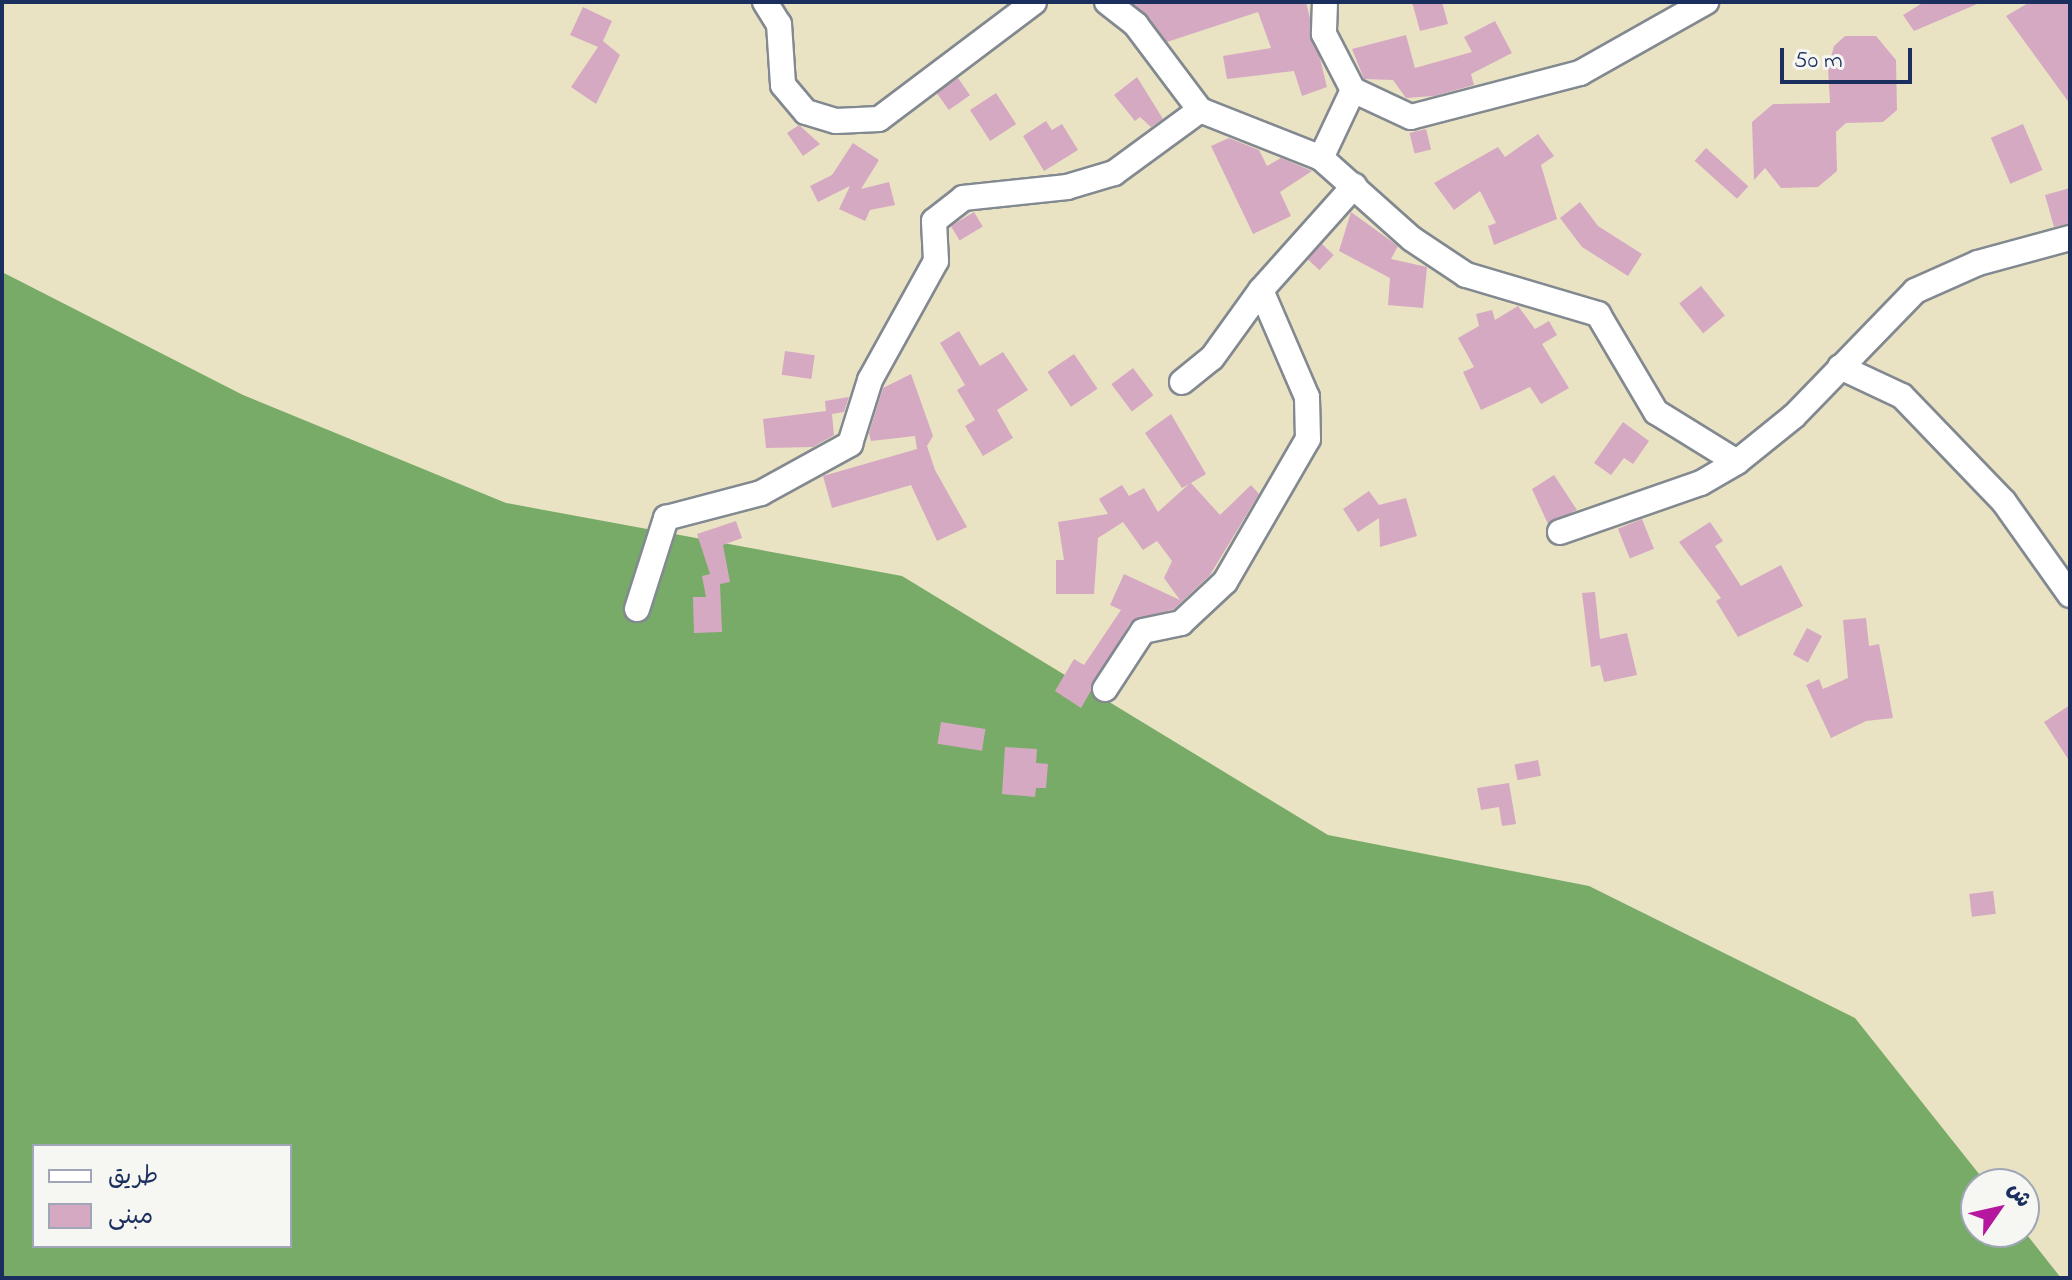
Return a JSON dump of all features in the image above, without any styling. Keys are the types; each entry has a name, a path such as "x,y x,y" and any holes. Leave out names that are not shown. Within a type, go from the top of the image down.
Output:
{"street":[{"path":"765,2 779,24 783,85 806,112 836,121 879,119 1034,2"},
{"path":"1107,2 1136,25 1200,110 1321,158 1466,275 1598,314 1656,412 1737,462"},
{"path":"1325,2 1324,34 1353,90 1411,117 1455,110 1580,73 1706,2"},
{"path":"1321,158 1353,90"},
{"path":"637,609 666,518 761,493 848,446 870,380 936,261 934,221 963,198 1067,187 1114,173 1200,110"},
{"path":"1182,382 1212,358 1261,290 1354,186"},
{"path":"1560,532 1701,483 1737,462 1840,367 1915,291 1978,263 2070,238"},
{"path":"1105,689 1143,631 1181,623 1225,582 1308,439 1307,397 1261,290"},
{"path":"1840,367 1902,396 2004,502 2070,595"}],"green space":[{"path":"2,272 243,395 506,503 902,576 1328,835 1589,886 1855,1018 1974,1168 1960,1168 1960,1248 2037,1248 2061,1278 2,1278"}],"building":[{"path":"1131,2 1306,2 1327,87 1302,96 1294,71 1227,79 1223,56 1271,48 1258,12 1167,42"},
{"path":"1412,2 1442,2 1448,24 1420,31"},
{"path":"1924,2 1982,2 1914,31 1903,15"},
{"path":"2030,2 2070,2 2070,104 2006,16"},
{"path":"583,7 612,21 603,41 620,55 596,104 571,87 598,47 570,35"},
{"path":"1495,21 1512,53 1471,74 1474,85 1434,96 1406,98 1393,80 1364,79 1352,49 1406,35 1415,68 1472,52 1464,37"},
{"path":"1845,36 1876,36 1896,60 1897,110 1883,122 1846,123 1836,132 1837,171 1818,187 1781,188 1765,168 1754,180 1752,122 1773,104 1830,103 1828,68 1834,46"},
{"path":"1137,77 1163,119 1151,127 1140,117 1135,121 1114,95"},
{"path":"958,78 970,95 949,110 937,93"},
{"path":"996,93 1016,124 990,141 970,110"},
{"path":"1046,121 1052,130 1062,124 1078,150 1044,171 1023,136"},
{"path":"2023,124 2043,170 2010,184 1991,138"},
{"path":"799,125 820,144 803,156 787,133"},
{"path":"1426,129 1431,149 1415,153 1410,133"},
{"path":"1538,134 1554,156 1541,165 1557,219 1494,245 1488,226 1496,223 1480,191 1454,210 1434,183 1498,147 1505,157"},
{"path":"1229,138 1259,150 1267,166 1281,158 1312,171 1280,192 1291,216 1253,234 1211,146"},
{"path":"853,143 879,160 861,189 889,182 895,205 870,210 865,221 839,209 850,186 818,202 810,186 832,175"},
{"path":"1706,148 1748,186 1737,199 1695,161"},
{"path":"2070,188 2070,223 2054,227 2045,195"},
{"path":"1580,202 1598,226 1642,254 1628,276 1582,247 1560,218"},
{"path":"974,212 983,227 960,240 951,226"},
{"path":"1351,212 1398,246 1391,259 1427,267 1423,308 1388,305 1390,278 1339,251"},
{"path":"1322,244 1334,255 1319,270 1308,259"},
{"path":"1701,286 1725,316 1703,333 1679,304"},
{"path":"1518,306 1535,329 1549,321 1557,335 1542,344 1569,388 1541,404 1530,387 1481,410 1463,372 1474,367 1458,338 1479,326 1476,314 1492,310 1495,320"},
{"path":"959,331 980,366 1003,352 1028,390 997,410 1013,438 983,456 965,426 975,420 957,390 965,385 940,343"},
{"path":"785,351 815,355 811,379 782,375"},
{"path":"1074,354 1097,389 1071,407 1047,372"},
{"path":"1133,368 1153,395 1132,411 1111,384"},
{"path":"911,374 933,436 927,446 935,470 967,527 937,541 911,485 832,508 823,476 917,449 915,436 871,441 869,433 883,388"},
{"path":"849,397 844,412 832,414 834,435 813,447 766,448 763,419 826,411 825,401"},
{"path":"1171,414 1206,474 1191,483 1220,515 1251,485 1259,494 1210,575 1174,609 1130,623 1081,708 1055,691 1074,659 1084,665 1121,610 1110,605 1124,574 1180,600 1164,578 1172,561 1157,541 1143,550 1123,522 1098,538 1094,594 1056,594 1056,560 1064,560 1058,522 1108,514 1099,499 1122,485 1129,496 1144,488 1158,512 1189,484 1182,488 1145,433"},
{"path":"1623,422 1649,441 1633,464 1624,458 1611,475 1594,463"},
{"path":"1554,475 1577,510 1548,524 1532,489"},
{"path":"1369,491 1379,505 1406,498 1417,536 1380,547 1379,518 1358,532 1343,509"},
{"path":"1642,519 1654,549 1630,558 1618,529"},
{"path":"736,521 742,538 723,545 730,582 720,584 722,632 694,633 693,597 706,597 702,576 710,574 697,534"},
{"path":"1710,522 1723,541 1715,546 1741,586 1781,565 1803,606 1738,637 1716,601 1721,598 1679,542"},
{"path":"1595,592 1600,639 1627,633 1637,675 1604,682 1600,665 1591,667 1582,593"},
{"path":"1866,618 1869,646 1879,644 1893,718 1866,721 1831,738 1806,685 1819,679 1823,689 1848,678 1843,620"},
{"path":"1807,628 1822,636 1808,662 1793,654"},
{"path":"2070,705 2070,762 2044,722"},
{"path":"941,722 985,729 982,751 938,744"},
{"path":"1005,747 1037,749 1036,763 1048,764 1046,788 1036,788 1035,797 1002,794"},
{"path":"1538,760 1541,776 1517,780 1514,765"},
{"path":"1509,783 1516,824 1502,826 1499,807 1481,810 1477,788"},
{"path":"1993,891 1996,914 1972,917 1969,894"}]}
